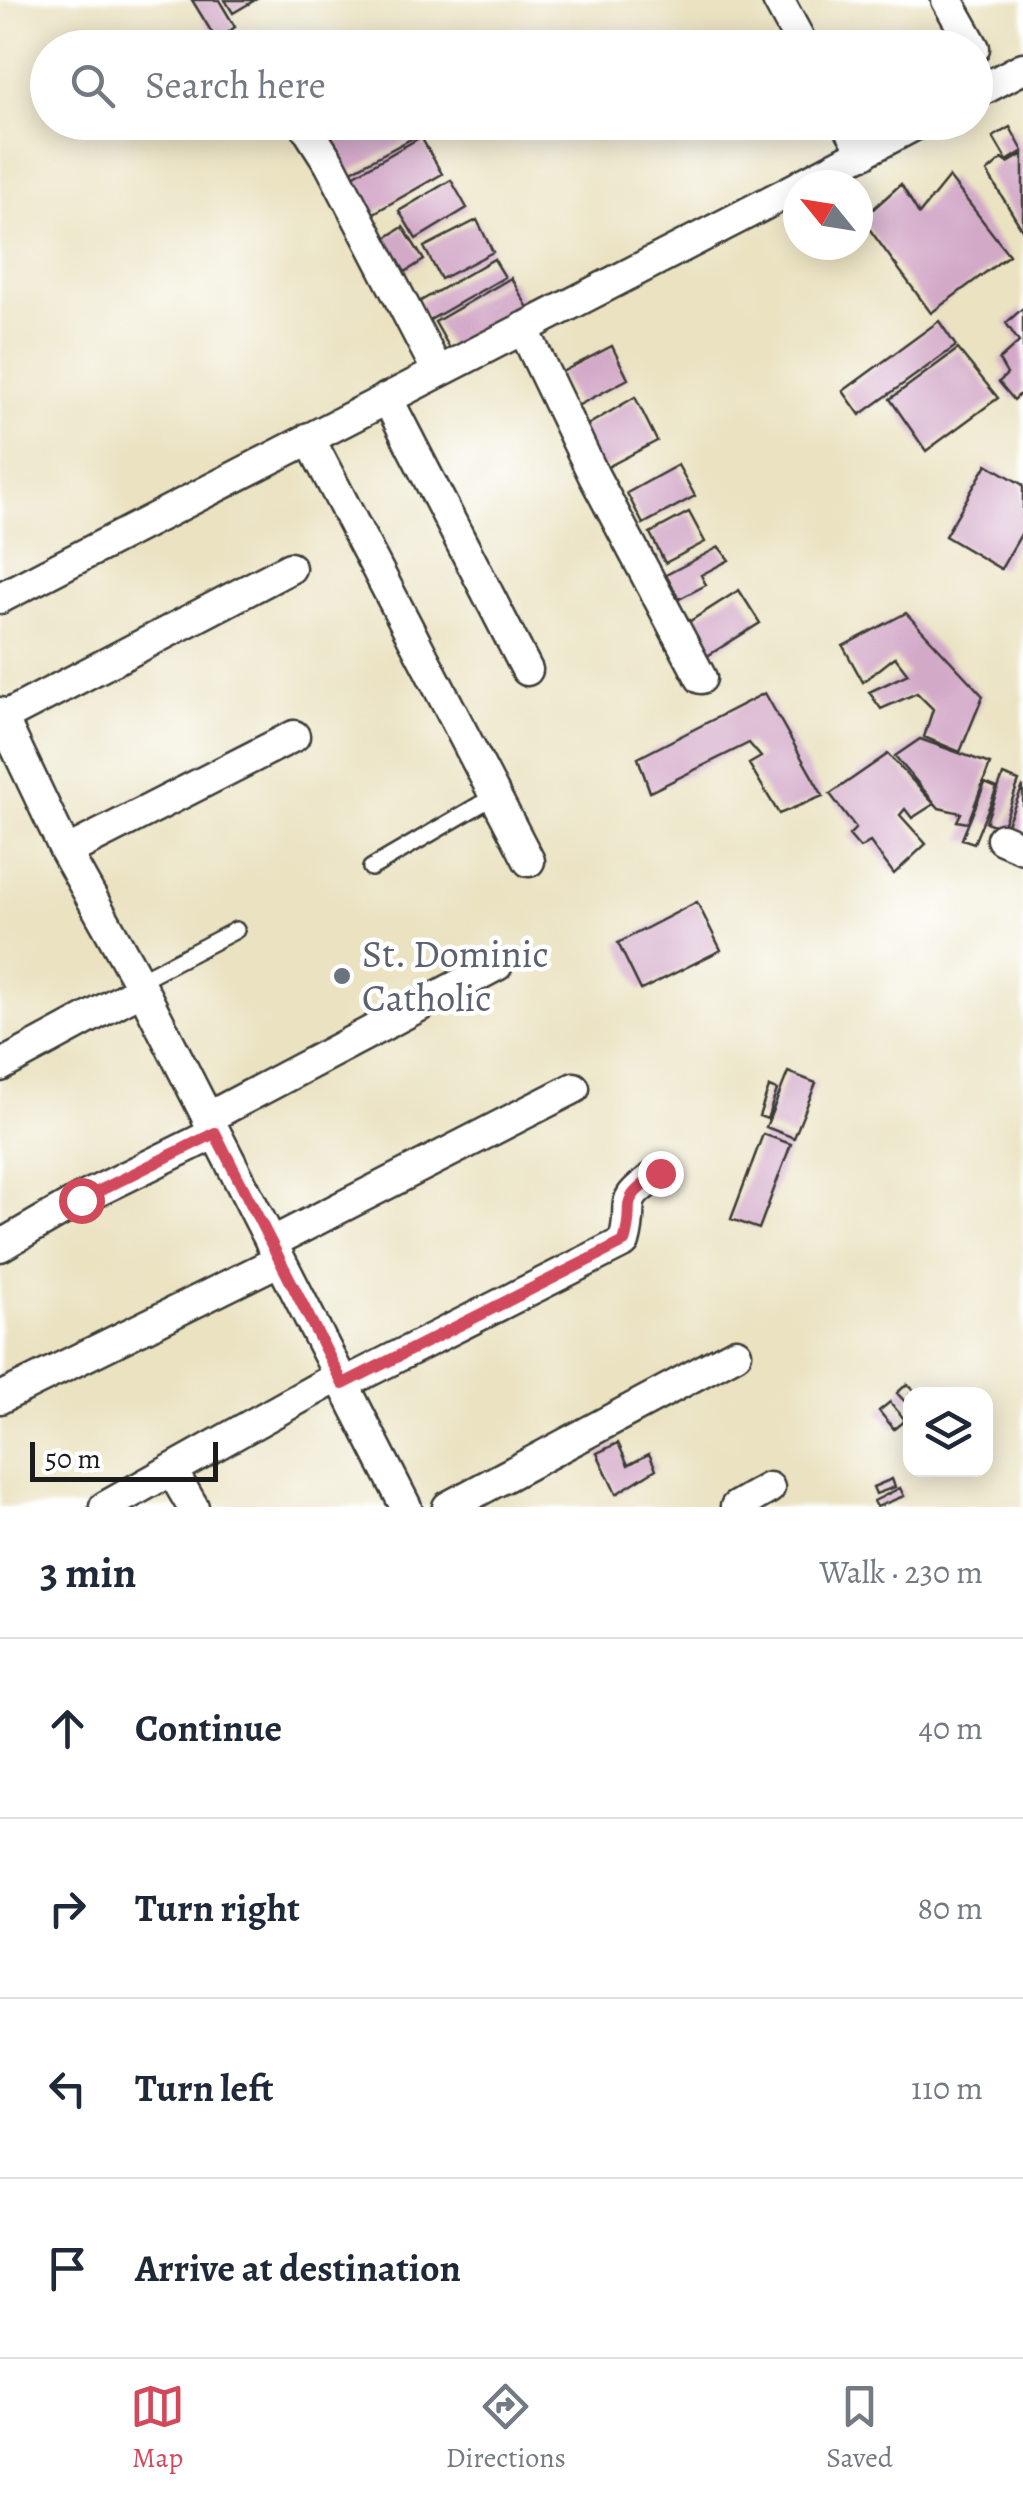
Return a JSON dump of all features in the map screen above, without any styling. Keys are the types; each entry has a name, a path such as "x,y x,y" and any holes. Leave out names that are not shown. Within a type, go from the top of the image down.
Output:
{"street":[{"path":"778,0 794,30"},
{"path":"947,0 964,30"},
{"path":"993,84 1023,68"},
{"path":"315,140 438,372"},
{"path":"857,140 864,153"},
{"path":"831,170 887,140"},
{"path":"0,598 783,195"},
{"path":"523,328 594,476 701,678"},
{"path":"387,398 527,670"},
{"path":"309,438 529,861"},
{"path":"290,568 2,723 406,1507"},
{"path":"66,852 294,736"},
{"path":"0,1246 497,965"},
{"path":"0,1066 140,985"},
{"path":"0,1398 574,1088"},
{"path":"106,1507 341,1380 624,1242 625,1204 636,1189 660,1173"},
{"path":"448,1507 736,1353"},
{"path":"172,1471 193,1507"},
{"path":"736,1507 769,1488"}],"lane":[{"path":"371,868 493,796"},
{"path":"140,985 236,930"}],"building":[{"path":"192,0 219,0 235,27 210,30"},
{"path":"225,0 255,0 233,13"},
{"path":"1010,127 1023,151 1007,161 993,137"},
{"path":"323,140 409,140 342,176"},
{"path":"416,140 423,140 442,174 367,217 346,180"},
{"path":"1023,154 1023,231 987,172 1002,159 1008,163"},
{"path":"949,177 1009,255 931,313 873,234 873,209 901,184 919,214"},
{"path":"451,180 467,208 416,239 399,211"},
{"path":"477,220 493,252 441,279 424,247"},
{"path":"403,227 424,260 405,272 384,239"},
{"path":"494,259 505,277 428,321 419,302"},
{"path":"511,278 532,315 456,359 435,322"},
{"path":"1023,308 1023,391 1014,400 999,382 1007,374 999,360 1019,342 1006,323"},
{"path":"939,321 956,346 860,415 843,391"},
{"path":"612,346 628,379 577,406 560,373"},
{"path":"958,349 998,398 926,451 890,399"},
{"path":"635,397 657,441 594,474 574,433"},
{"path":"987,464 1023,485 1023,531 1001,569 945,536"},
{"path":"678,465 695,496 643,524 627,493"},
{"path":"689,512 705,542 665,563 650,533"},
{"path":"719,547 729,560 701,575 706,585 679,599 666,575"},
{"path":"739,590 760,623 704,658 684,625"},
{"path":"906,613 983,696 960,752 924,737 933,709 917,693 881,709 869,692 908,674 895,657 863,682 843,646"},
{"path":"765,693 823,796 779,814 749,764 761,757 749,743 650,792 638,758"},
{"path":"920,739 990,764 968,823 957,821 961,813 939,808 895,756"},
{"path":"888,754 934,804 912,818 905,809 900,815 926,844 894,874 870,842 860,848 849,835 856,828 830,794"},
{"path":"1003,775 1019,781 1002,828 986,822"},
{"path":"985,783 997,788 974,843 962,839"},
{"path":"1023,786 1023,841 1003,833"},
{"path":"697,902 721,950 641,990 618,943"},
{"path":"788,1072 816,1083 794,1138 766,1127"},
{"path":"769,1087 777,1090 767,1119 759,1116"},
{"path":"763,1134 791,1144 759,1229 731,1219"},
{"path":"890,1402 903,1422 894,1429 879,1411"},
{"path":"618,1443 628,1465 649,1454 656,1469 616,1494 597,1453"},
{"path":"892,1479 895,1487 876,1494 873,1487"},
{"path":"900,1488 904,1496 877,1507 874,1501"}],"place":[{"name":"St. Dominic Catholic","path":"342,976"}],"route":[{"path":"81,1200 215,1133 343,1384 624,1242 625,1204 636,1189 660,1173"}]}
